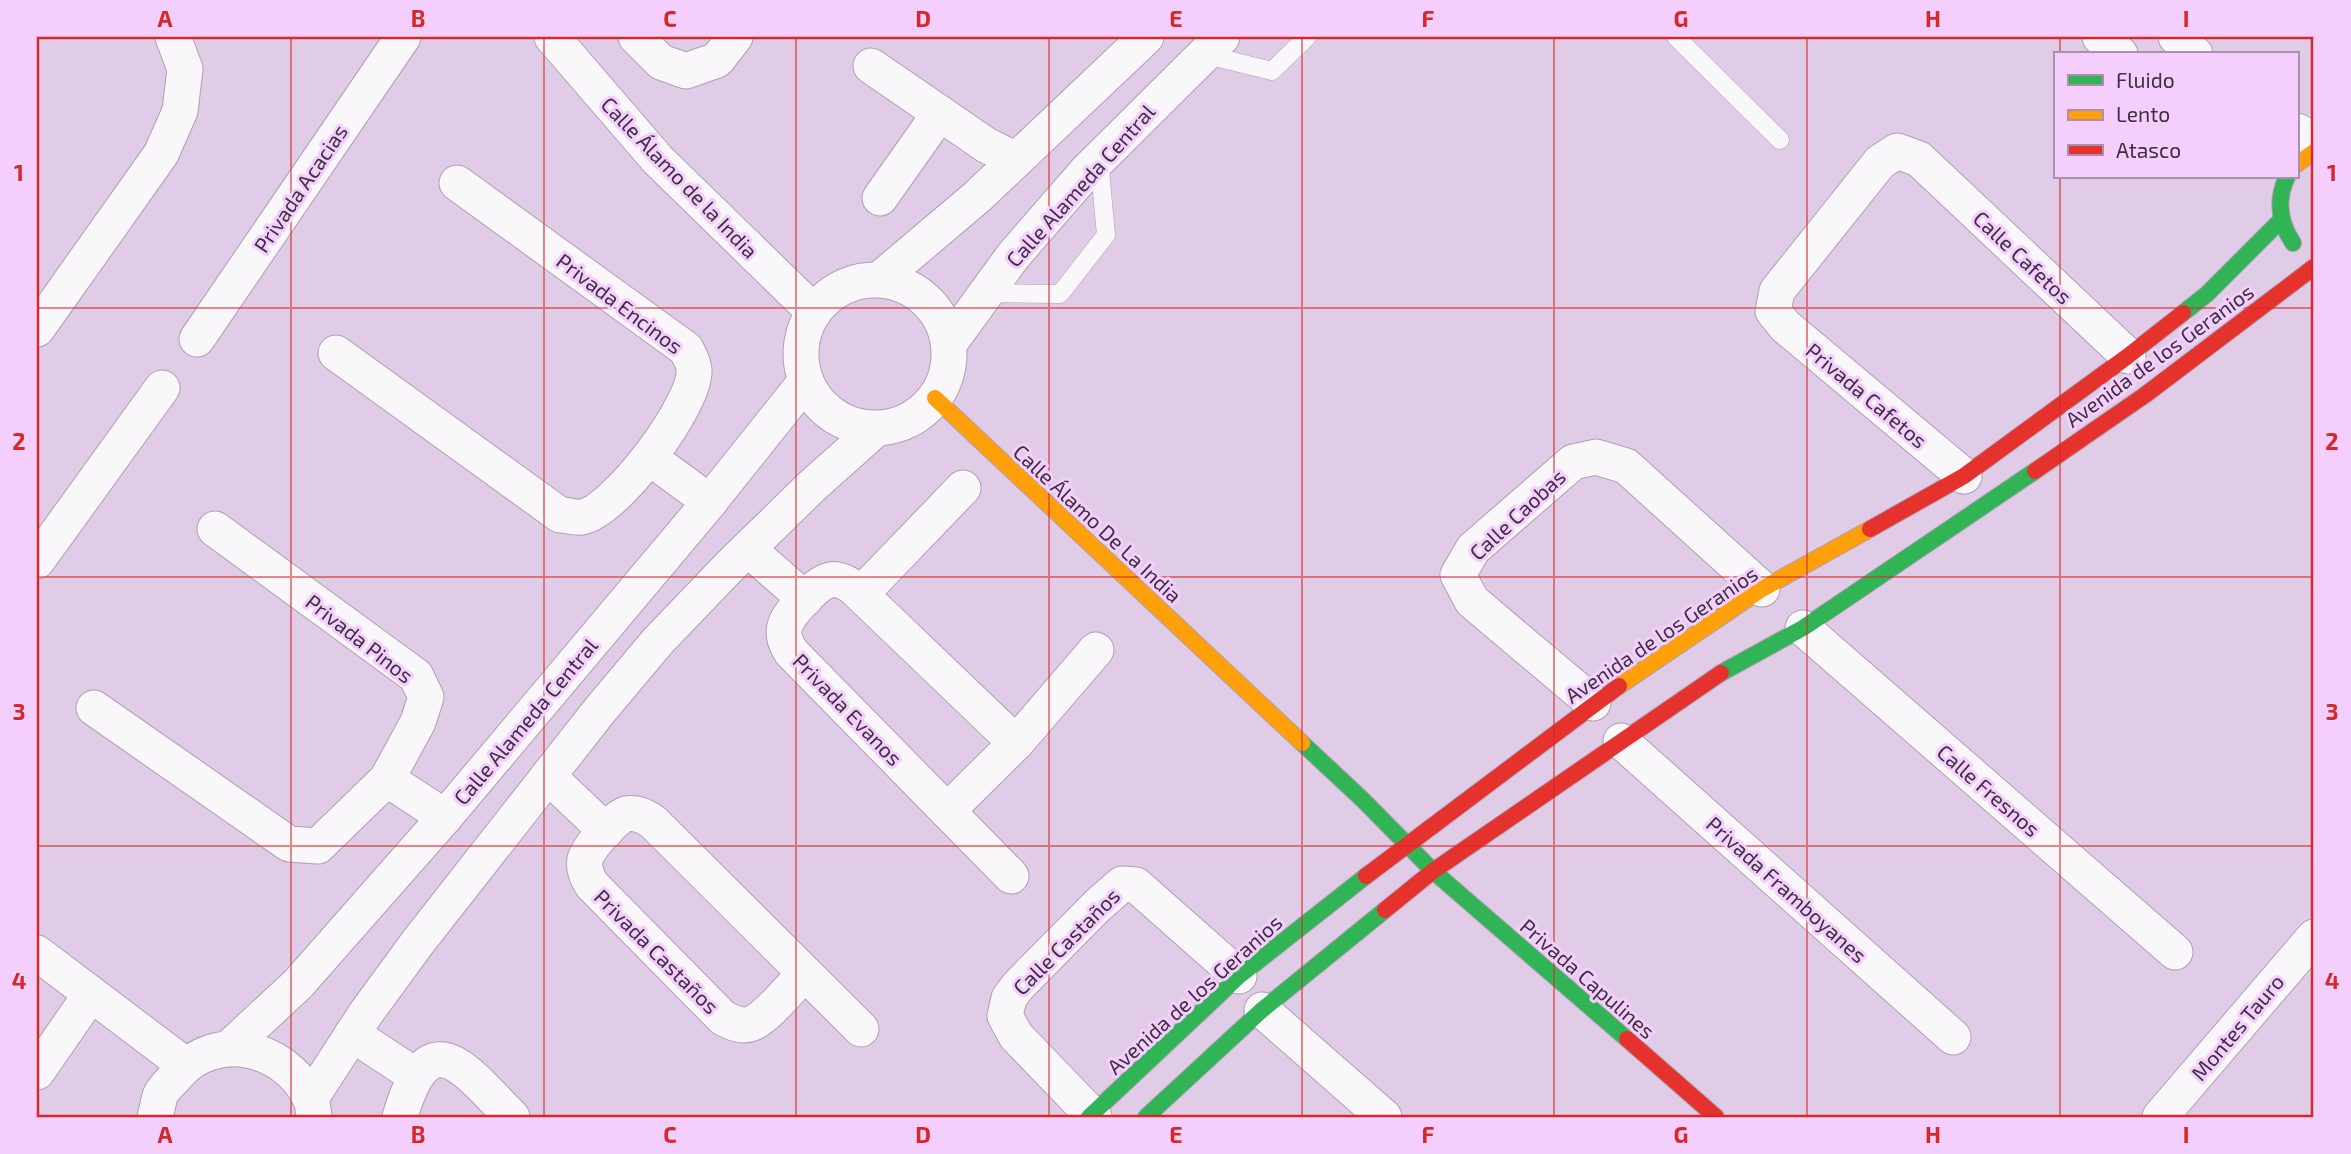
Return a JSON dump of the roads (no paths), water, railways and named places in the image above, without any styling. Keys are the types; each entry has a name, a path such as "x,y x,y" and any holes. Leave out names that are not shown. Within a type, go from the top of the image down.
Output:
{"street":[{"path":"37,329 161,154 180,111 185,69 173,37"},
{"name":"Privada Acacias","path":"197,339 403,37"},
{"path":"636,37 661,62 686,71 717,60 736,37"},
{"path":"880,279 977,197 1146,37"},
{"path":"2100,37 2118,52"},
{"path":"2176,37 2193,52"},
{"name":"Calle Álamo de la India","path":"571,44 658,160 814,312"},
{"name":"Calle Alameda Central","path":"949,344 1013,256 1099,159 1212,45"},
{"path":"871,66 986,145 1016,160"},
{"path":"880,198 940,113"},
{"path":"2298,132 2314,140"},
{"name":"Calle Cafetos","path":"1773,311 1777,291 1880,162 1897,151 1919,159 2128,355"},
{"name":"Avenida de los Geranios","path":"2298,169 2314,152"},
{"name":"Privada Encinos","path":"336,353 560,515 582,517 605,506 650,458 688,396 694,369 687,349 457,183"},
{"path":"2283,185 2286,234 2295,246 2314,260"},
{"name":"Avenida de los Geranios","path":"1092,1116 1239,976 1406,844 1593,703 1762,589 1964,476 2207,294 2283,185"},
{"name":"Avenida de los Geranios","path":"1146,1117 1262,1010 1433,871 1708,680 1803,628 2145,395 2314,267"},
{"path":"880,279 900,284 918,293 933,306 944,324 950,363 945,381 924,411 910,421 876,429 841,421 826,411 814,397 806,381 801,346 814,312 827,298 843,287 880,279"},
{"name":"Privada Cafetos","path":"1773,311 1785,326 1964,476"},
{"name":"Calle Alameda Central","path":"229,1048 298,984 445,817 710,502 806,381"},
{"path":"37,561 162,388"},
{"name":"Calle Álamo De La India","path":"935,398 1363,800 1406,844"},
{"path":"312,1108 352,1034 418,942 658,641 812,486 876,429"},
{"name":"Calle Caobas","path":"1593,703 1472,601 1458,575 1474,549 1573,462 1596,457 1626,466 1762,589"},
{"path":"650,458 710,502"},
{"path":"861,594 963,488"},
{"name":"Privada Pinos","path":"94,708 289,844 318,846 387,779 418,722 426,696 416,676 215,530"},
{"path":"748,549 805,599"},
{"name":"Privada Evanos","path":"1011,876 791,652 784,640 784,627 790,615 815,588 827,580 841,580 861,594 1016,743"},
{"name":"Calle Fresnos","path":"1803,628 2175,953"},
{"path":"947,811 1016,743 1096,650"},
{"name":"Privada Framboyanes","path":"1621,741 1953,1037"},
{"path":"548,776 606,831"},
{"path":"387,779 445,817"},
{"name":"Privada Castaños","path":"805,973 750,1025 735,1024 723,1018 592,885 585,873 585,860 591,849 613,823 625,814 639,814 652,821 805,973 861,1029"},
{"path":"1406,844 1433,871"},
{"name":"Privada Capulines","path":"1433,871 1716,1117"},
{"name":"Calle Castaños","path":"1092,1116 1016,1037 1005,1016 1009,998 1018,986 1097,906 1122,884 1136,885 1239,976"},
{"name":"Montes Tauro","path":"2160,1117 2314,937"},
{"path":"37,954 186,1065"},
{"path":"37,1072 91,993"},
{"path":"1262,1010 1384,1117"},
{"path":"352,1034 416,1076"},
{"path":"155,1117 161,1094 186,1065 206,1054 229,1048 262,1053 291,1070 312,1108"},
{"path":"400,1117 416,1076 432,1061 448,1059 462,1067 512,1117"}],"lane":[{"path":"1212,45 1272,71 1307,37"},
{"path":"1676,37 1780,140"},
{"path":"985,293 1060,295 1106,235 1099,159"}]}
